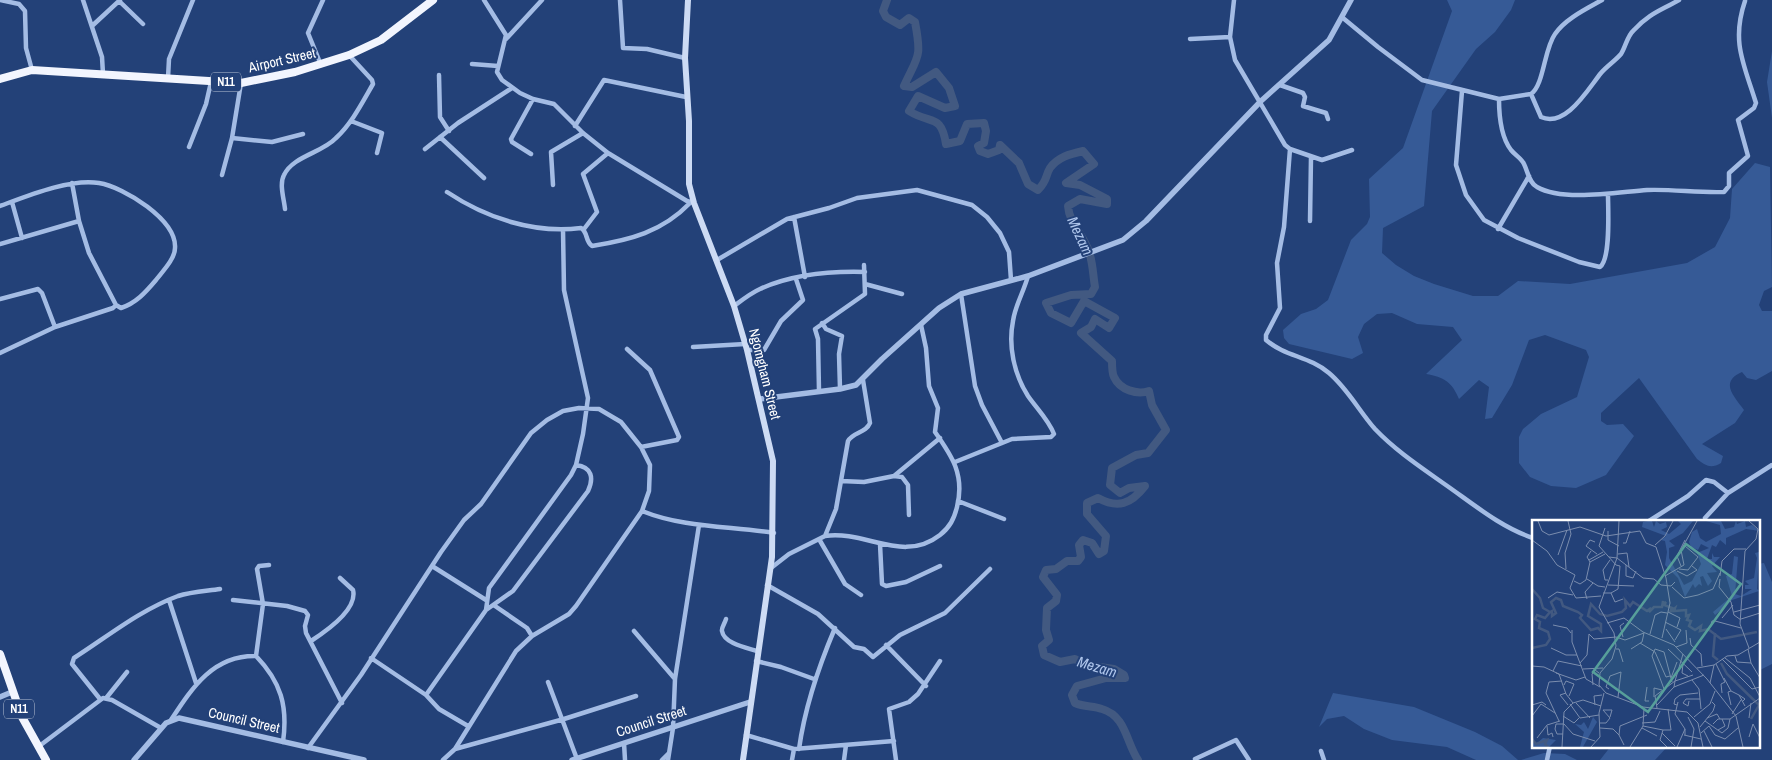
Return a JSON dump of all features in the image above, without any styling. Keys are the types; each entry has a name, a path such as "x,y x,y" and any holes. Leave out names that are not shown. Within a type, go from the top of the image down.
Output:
{"highway":[{"name":"Airport Street","path":"0,80 32,70 241,83 321,65 349,55 381,40 433,0"},
{"name":"N11","path":"0,654 3,676 46,760"}],"main road":[{"name":"Ngomgham Street","path":"688,0 685,58 689,121 689,184 692,203 717,260 734,306 760,399 773,461 774,534 771,568 757,650 743,760"}],"street":[{"path":"0,0 18,4 25,11 26,48 32,70"},
{"path":"83,0 102,57 103,74"},
{"path":"92,26 120,0 143,24"},
{"path":"168,78 168,59 193,0"},
{"path":"484,0 505,31 506,39 498,66 499,77 512,88 533,99 554,104 575,126 608,153 692,203 662,226 625,241 592,246 588,244 584,229"},
{"path":"506,39 542,0"},
{"path":"620,0 623,48 647,49 685,58"},
{"path":"1234,0 1230,37 1235,60 1280,139 1290,149 1325,160 1352,150"},
{"path":"760,399 840,389 856,385 939,308 961,294 1028,276 1123,240 1136,231 1260,102 1329,40 1343,18 1351,0"},
{"path":"1343,18 1412,74 1436,85 1498,99 1531,94 1538,85 1546,52 1556,32 1602,0"},
{"path":"1531,94 1541,117 1557,119 1564,116 1587,93 1602,72 1622,52 1634,30 1654,12 1678,0"},
{"path":"1498,99 1499,114 1506,142 1510,149 1524,163 1534,186 1550,192 1608,194 1648,190 1696,193 1724,192 1727,189 1729,173 1748,156 1738,120 1754,108 1756,103 1748,84 1738,35 1738,26 1744,0"},
{"path":"321,65 308,33 322,1"},
{"path":"1190,39 1230,37"},
{"path":"285,209 282,182 285,172 300,160 324,149 351,121 373,82 349,55"},
{"path":"472,64 498,66"},
{"path":"439,75 440,117 449,130"},
{"path":"575,126 604,80 686,97"},
{"path":"189,147 206,104 211,82"},
{"path":"222,175 232,138 241,83"},
{"path":"1280,84 1303,93 1305,97 1303,106 1326,112 1328,118"},
{"path":"425,149 449,130 512,88"},
{"path":"1462,91 1460,135 1456,151 1459,178 1466,195 1484,220 1498,229 1579,262 1600,267 1604,260 1607,237 1608,194"},
{"path":"531,154 512,142 511,139 533,99"},
{"path":"351,121 382,133 377,153"},
{"path":"553,185 551,152 583,133"},
{"path":"232,138 272,142 302,134"},
{"path":"440,138 484,178"},
{"path":"1290,149 1284,226 1277,263 1280,308 1266,335 1266,340 1283,353 1304,358 1329,373 1374,427 1391,444 1485,513 1507,527 1532,538"},
{"path":"448,192 466,205 510,222 563,230 584,229 597,212 583,174 608,153"},
{"path":"1310,221 1311,157"},
{"path":"1498,229 1529,176"},
{"path":"0,206 72,183 99,182 127,192 160,217 174,237 176,250 165,270 134,304 121,308 116,305 89,253 79,221 72,183"},
{"path":"717,260 763,232 794,217 857,198 917,190 972,205 987,217 1000,233 1009,252 1012,280"},
{"path":"12,202 22,238"},
{"path":"794,217 805,277"},
{"path":"0,244 79,221"},
{"path":"486,610 489,588 504,564 576,465 588,398 564,290 563,230"},
{"path":"819,391 818,340 815,329 863,296 865,284 864,264"},
{"path":"734,306 761,288 805,277 842,271 865,272"},
{"path":"955,462 1019,438 1051,437 1054,434 1046,418 1028,395 1018,378 1013,359 1013,320 1028,276"},
{"path":"693,347 746,347 764,350 781,321 803,300 796,279"},
{"path":"865,284 902,294"},
{"path":"0,299 38,289 42,293 55,326"},
{"path":"961,294 975,386 982,405 1002,443"},
{"path":"0,353 55,326 113,308 116,305"},
{"path":"822,323 826,329 842,336 843,340 839,354 840,389"},
{"path":"771,568 781,560 825,536 846,534 880,544 909,547 921,546 935,539 954,520 958,502 955,462 935,430 938,408 929,386 926,348 921,325"},
{"path":"627,349 650,370 679,437 677,440 641,448"},
{"path":"825,536 836,509 848,441 853,435 867,429 870,424 863,380"},
{"path":"308,748 342,703 464,520 481,504 531,433 547,420 563,411 598,409 610,413 621,422 646,457 651,474 649,491 642,511 569,614 532,636 516,651 455,749 444,760"},
{"path":"894,476 940,438"},
{"path":"426,696 486,610 495,606 513,591 588,491 592,479 591,472 588,468 576,465"},
{"path":"1706,518 1728,493 1772,465"},
{"path":"841,482 864,482 894,476 902,477 908,485 909,515"},
{"path":"1651,520 1688,496 1706,480 1714,482 1728,493"},
{"path":"958,502 1004,519"},
{"path":"642,511 680,523 774,534"},
{"path":"668,760 673,728 675,679 699,525"},
{"path":"820,539 845,584 861,595"},
{"path":"880,544 882,584 886,586 912,580 940,566"},
{"path":"772,557 781,560"},
{"path":"256,656 263,604 257,568 269,564"},
{"path":"432,566 486,600"},
{"path":"767,585 800,602 835,628 854,647 864,649 873,658 886,645 912,628 945,613 990,569"},
{"path":"311,642 335,625 343,616 353,597 353,590 340,578"},
{"path":"100,699 72,664 72,661 134,619 169,600 180,595 220,589"},
{"path":"169,600 196,683"},
{"path":"233,600 287,606 306,611 308,615 305,629 342,703"},
{"path":"495,606 527,628 532,636"},
{"path":"726,619 722,629 724,635 739,646 757,650"},
{"path":"792,760 814,679 835,628"},
{"path":"634,631 675,679"},
{"path":"886,645 926,686"},
{"path":"134,760 170,720 196,683 215,666 244,655 256,656 277,682 282,696 285,726 283,742"},
{"path":"371,658 426,696 439,709 468,726"},
{"path":"756,661 781,667 814,679"},
{"path":"896,760 889,709 909,702 926,686 940,661"},
{"path":"38,747 100,699 107,697 127,672"},
{"path":"548,682 564,719 574,759"},
{"path":"0,697 12,692"},
{"path":"455,749 564,719 636,696"},
{"path":"107,697 161,728"},
{"name":"Council Street","path":"574,759 750,702"},
{"path":"737,706 749,713"},
{"name":"Council Street","path":"170,720 179,718 189,720 364,760"},
{"path":"746,735 796,749 894,742"},
{"path":"1195,759 1236,740 1248,760"},
{"path":"624,743 625,760"},
{"path":"844,760 846,745"},
{"path":"662,760 669,752"},
{"path":"1321,752 1324,760"}],"shaded area":[{"path":"1447,0 1515,0 1511,10 1495,32 1476,49 1432,111 1424,206 1383,228 1382,253 1396,265 1414,276 1473,296 1498,296 1518,281 1570,284 1687,263 1715,247 1730,218 1732,189 1755,163 1770,167 1772,287 1764,291 1759,305 1762,311 1772,311 1772,371 1756,380 1747,378 1742,372 1731,380 1731,390 1744,410 1735,423 1702,444 1723,456 1721,463 1709,466 1697,459 1639,378 1601,413 1601,421 1607,425 1623,424 1634,436 1606,475 1576,488 1551,486 1530,477 1519,463 1519,437 1523,429 1541,414 1577,397 1589,357 1586,350 1545,335 1529,340 1512,385 1492,418 1485,419 1489,387 1479,380 1459,399 1447,381 1426,374 1462,340 1453,327 1417,324 1392,313 1377,314 1364,324 1358,337 1363,353 1352,359 1289,344 1284,338 1283,330 1301,314 1316,309 1328,300 1351,240 1367,224 1370,217 1369,179 1403,148 1452,11"},
{"path":"1772,51 1772,118 1767,82"},
{"path":"1764,563 1772,582 1772,664 1760,670 1760,564"},
{"path":"1333,693 1414,707 1475,732 1502,746 1518,760 1476,760 1447,747 1392,740 1364,729 1344,716 1327,719 1319,727"},
{"path":"1609,748 1666,748 1655,760 1600,760"},
{"path":"1544,753 1565,754 1577,760 1521,760"}],"waterway":[{"name":"Mezam","path":"887,0 883,11 886,17 900,25 909,18 915,22 918,43 917,56 904,86 912,87 936,72 949,88 955,106 945,108 918,96 909,111 938,124 944,134 946,144 960,141 967,124 984,123 986,131 984,143 978,146 980,151 988,154 999,150 1000,145 1019,163 1028,184 1038,190 1045,181 1050,168 1057,161 1083,151 1094,164 1066,183 1080,185 1107,199 1107,204 1080,199 1068,206 1071,218 1087,246 1090,256 1095,287 1091,294 1071,295 1046,303 1051,313 1071,323 1084,301 1115,318 1109,328 1095,319 1091,327 1081,333 1112,361 1113,375 1120,385 1134,392 1149,391 1152,405 1166,430 1148,453 1136,455 1112,468 1110,485 1120,493 1129,488 1145,486 1135,497 1118,504 1098,498 1087,503 1087,514 1106,536 1104,551 1099,554 1092,543 1083,540 1079,545 1081,557 1078,561 1067,561 1056,569 1046,570 1043,577 1057,595 1056,601 1047,608 1046,630 1049,640 1042,646 1044,655 1060,662 1075,659 1086,665 1114,669 1124,675 1125,678 1106,678 1077,686 1072,695 1075,703 1102,709 1116,717 1121,723 1138,760"}]}
